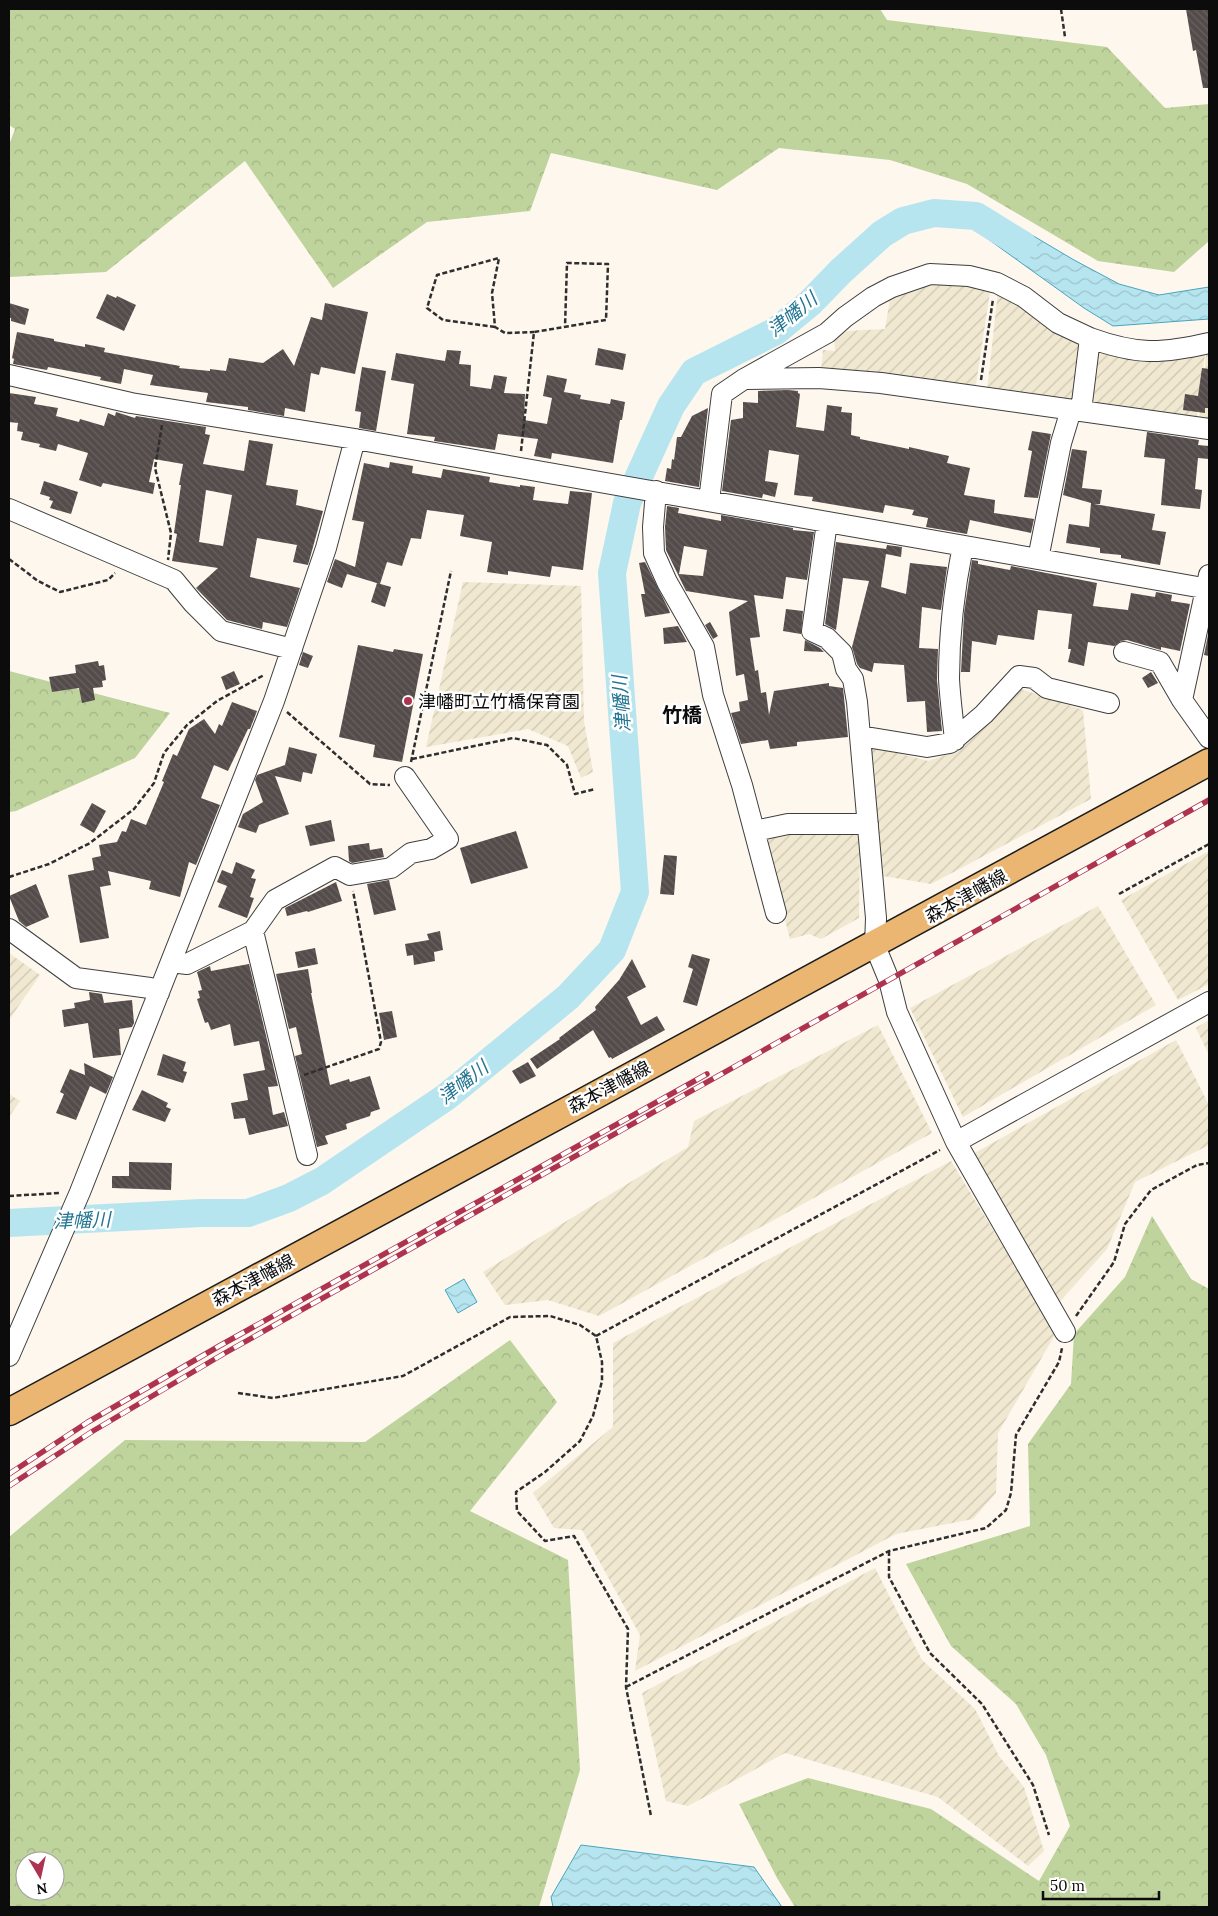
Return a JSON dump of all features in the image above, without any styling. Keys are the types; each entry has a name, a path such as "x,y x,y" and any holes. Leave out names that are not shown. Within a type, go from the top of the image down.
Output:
{"main road":[{"name":"森本津幡線","path":"9,1412 649,1065 874,946 1209,762"}],"street":[{"path":"709,501 722,394 744,379 827,333 852,312 892,287 930,274 969,276 996,282 1024,296 1058,323 1112,346 1139,351 1178,350 1209,343"},
{"path":"1038,559 1061,443 1076,410 1090,338"},
{"path":"9,375 131,403 355,439 1038,559 1209,584 1182,700"},
{"path":"744,379 819,378 881,383 1209,429"},
{"path":"9,1356 80,1192 274,701 326,548 355,439"},
{"path":"656,491 653,527 654,553 667,582 704,647 713,695 755,831 776,913"},
{"path":"9,508 174,580 193,603 221,631 292,649"},
{"path":"827,522 812,631 827,638 842,653 846,669 853,679 860,736 876,918 874,946 889,980 897,1012 956,1142 1065,1332"},
{"path":"955,740 949,680 956,578 963,546"},
{"path":"1124,652 1160,662 1182,700 1209,738"},
{"path":"860,736 926,747 950,744 984,714 1019,676 1034,678 1047,688 1109,703"},
{"path":"171,962 187,964 252,931 275,900 336,867 350,875 391,868 411,853 431,849 448,839 408,768"},
{"path":"755,831 788,824 868,824"},
{"path":"9,929 76,978 150,988 159,993"},
{"path":"252,931 307,1155"},
{"path":"956,1142 1209,1002"}],"path":[{"path":"1061,9 1065,37"},
{"path":"495,327 492,293 499,258 437,275 427,308 443,320 495,327 505,333 534,332 565,327 606,320 608,264 567,263 565,327"},
{"path":"979,397 996,282"},
{"path":"519,468 534,332"},
{"path":"164,408 155,468 171,534 166,576"},
{"path":"9,559 38,580 60,592 108,580 126,559"},
{"path":"408,768 451,570"},
{"path":"9,877 49,864 90,843 134,809 154,783 164,753 187,725 217,701 266,674 285,670"},
{"path":"274,701 370,784 391,785 408,768 513,738 547,745 567,765 575,794 595,789"},
{"path":"1119,894 1209,844"},
{"path":"289,1080 379,1049 381,1042 350,875"},
{"path":"596,1336 956,1142"},
{"path":"626,1687 889,1551 986,1528 1006,1510 1011,1493 1016,1435 1060,1362 1065,1332 1114,1262 1125,1224 1151,1190 1196,1165 1209,1163"},
{"path":"9,1196 80,1192"},
{"path":"238,1393 273,1398 403,1376 510,1317 550,1316 580,1325 596,1336 602,1362 602,1382 594,1416 580,1441 545,1472 516,1492 517,1511 545,1541 574,1536 628,1629 626,1687 651,1816"},
{"path":"889,1551 889,1577 930,1652 982,1704 1033,1784 1048,1835"}],"shaded area":[{"path":"934,277 991,285 975,391 821,372 823,350 835,351 834,337 847,331 885,329 889,292"},
{"path":"998,291 1086,340 1078,404 987,391"},
{"path":"1091,343 1206,347 1196,422 1085,406"},
{"path":"1209,345 1209,423 1199,421 1207,346"},
{"path":"463,582 581,586 584,721 593,772 581,778 568,746 528,729 426,747"},
{"path":"1018,688 1083,710 1091,799 931,884 883,876 870,746 928,761 955,752"},
{"path":"860,831 859,918 821,939 809,934 790,939 762,834"},
{"path":"1209,851 1209,984 1178,1000 1121,900"},
{"path":"1098,906 1156,1005 963,1117 910,1008"},
{"path":"9,953 40,975 9,1020"},
{"path":"1209,1020 1209,1055 1196,1028"},
{"path":"878,1025 932,1133 599,1316 548,1300 505,1305 483,1272 688,1147 694,1121"},
{"path":"1176,1040 1209,1105 1209,1145 1135,1182 1107,1249 1055,1307 973,1154"},
{"path":"9,1094 20,1101 9,1117"},
{"path":"951,1161 1056,1333 998,1433 996,1493 973,1519 896,1534 635,1671 640,1635 582,1530 554,1528 533,1493 613,1427 613,1343"},
{"path":"875,1568 922,1660 975,1709 999,1756 1024,1787 1044,1851 1028,1866 938,1797 785,1753 688,1806 666,1801 642,1693"}],"green space":[{"path":"9,9 880,9 887,20 1107,47 1165,108 1209,104 1209,241 1174,272 1098,261 967,184 890,160 779,148 717,190 551,153 530,211 427,222 333,288 245,161 106,272 9,277 9,145 15,129 9,125"},
{"path":"9,671 170,713 135,758 16,811 9,812"},
{"path":"1152,1216 1191,1279 1209,1289 1209,1907 795,1907 777,1878 739,1804 808,1778 931,1809 1039,1881 1070,1826 1046,1755 1016,1704 951,1646 906,1564 1030,1526 1028,1444 1071,1384 1074,1334 1125,1277"},
{"path":"510,1340 557,1402 470,1511 568,1560 580,1770 539,1907 9,1907 9,1537 125,1440 365,1442"}],"water":[{"path":"998,215 1119,284 1159,295 1209,287 1209,319 1113,326 1084,308 981,234"},
{"path":"464,1279 477,1302 458,1313 445,1290"},
{"path":"581,1845 754,1867 782,1907 553,1907 551,1897"}],"building":[{"path":"1186,9 1209,9 1209,88 1203,88 1196,50 1193,51"},
{"path":"107,294 116,298 117,296 136,305 124,331 96,318"},
{"path":"9,303 29,309 25,325 11,321 11,318 9,318"},
{"path":"325,303 368,312 355,374 321,367 319,375 311,373 305,412 285,408 284,416 248,410 248,407 206,402 208,393 150,385 153,375 124,369 121,384 100,380 101,377 48,367 47,370 13,364 14,359 12,358 17,332 85,347 85,344 105,348 104,352 180,366 179,368 226,371 229,358 263,363 283,349 294,366 311,317 322,320"},
{"path":"598,348 626,354 623,370 595,365"},
{"path":"447,350 461,351 459,364 471,365 470,386 491,389 494,375 507,377 504,393 525,394 524,420 547,424 552,398 543,396 547,375 567,379 564,392 581,395 580,399 610,404 611,399 625,402 613,463 552,453 551,459 534,456 538,439 498,434 495,450 434,441 435,437 407,434 414,384 391,380 396,353 445,361"},
{"path":"362,367 386,371 376,431 359,428 361,412 355,411"},
{"path":"1202,368 1209,369 1209,408 1205,408 1205,413 1183,410 1185,394 1198,396"},
{"path":"758,391 798,391 800,394 796,427 824,431 827,405 842,407 841,412 852,413 851,435 860,437 860,439 949,456 947,463 970,468 964,495 995,500 994,513 1034,519 1031,533 970,520 967,534 926,527 928,518 912,515 914,510 885,505 883,513 812,501 813,497 794,495 799,455 769,450 765,481 778,483 775,497 763,494 762,498 722,491 731,420 743,418 743,402 758,403"},
{"path":"9,393 36,397 34,404 58,408 56,416 79,422 80,419 104,426 108,413 115,416 116,412 135,418 136,416 206,427 205,434 210,435 203,464 244,471 249,440 273,444 266,485 298,490 296,505 323,511 308,565 293,562 297,545 257,538 250,577 300,588 287,627 263,622 262,629 227,620 196,588 218,568 172,561 177,534 174,533 183,464 154,459 149,482 155,483 153,494 103,483 101,487 79,480 88,453 58,444 56,451 39,447 40,444 21,440 23,432 17,431 18,423 9,422","holes":["206,490 232,495 223,546 199,542"]},
{"path":"708,408 699,487 665,481 667,468 671,469 672,459 674,460 677,437 681,437 692,416"},
{"path":"1032,431 1051,434 1038,498 1024,497 1032,451 1028,450"},
{"path":"1147,432 1199,440 1198,445 1209,446 1209,459 1198,458 1195,489 1202,490 1200,509 1161,505 1165,459 1144,457"},
{"path":"1072,449 1087,451 1082,488 1102,490 1100,504 1094,504 1155,514 1152,530 1166,532 1160,565 1121,558 1121,555 1100,553 1100,548 1066,543 1069,524 1089,527 1091,503 1063,495"},
{"path":"390,462 413,466 412,473 441,478 443,469 490,477 489,482 520,487 520,485 535,487 533,500 568,504 570,491 592,493 583,570 552,566 550,577 508,571 508,575 487,572 492,542 460,536 464,515 427,510 421,539 411,538 402,566 387,562 380,584 347,574 342,588 327,582 335,559 355,567 364,522 352,520 364,463 389,468"},
{"path":"44,481 78,492 71,514 50,508 53,501 49,500 50,497 40,494"},
{"path":"667,506 679,508 678,513 721,521 721,515 793,528 793,530 814,532 807,580 786,577 783,599 754,595 760,637 750,638 755,671 758,670 761,693 766,692 769,715 774,691 829,683 829,686 843,688 848,737 797,742 797,746 770,749 768,740 741,744 731,713 740,711 739,702 748,700 744,674 736,676 729,612 748,601 686,591 666,550 665,527","holes":["684,546 707,550 703,576 679,574"]},
{"path":"836,542 886,549 887,545 902,547 901,557 886,554 881,587 906,594 910,563 947,567 941,610 922,607 919,648 938,649 937,680 942,731 927,732 925,701 907,702 904,665 874,663 872,672 860,668 857,664 852,647 869,581 843,578 836,630 825,624"},
{"path":"972,560 978,561 978,564 1010,570 1011,566 1097,583 1093,606 1128,610 1131,593 1155,597 1156,592 1172,595 1171,601 1190,604 1180,651 1161,647 1161,650 1127,640 1121,641 1114,646 1088,642 1084,666 1068,662 1071,649 1068,649 1072,614 1038,610 1034,640 998,635 996,645 972,641 970,672 961,672 964,613"},
{"path":"645,562 670,613 645,617 641,594 645,594 639,563"},
{"path":"377,583 391,587 385,607 371,602"},
{"path":"786,609 803,611 801,634 783,631"},
{"path":"710,622 718,636 713,639 705,625"},
{"path":"678,626 687,642 664,644 663,628"},
{"path":"1209,630 1209,656 1204,655"},
{"path":"805,640 820,648 824,652 804,651"},
{"path":"358,645 393,652 394,649 423,654 402,762 373,757 375,745 339,737"},
{"path":"303,652 313,656 308,668 299,665"},
{"path":"98,661 99,666 104,665 106,680 102,681 103,687 93,688 95,700 82,703 79,688 52,692 49,677 76,673 75,665"},
{"path":"234,671 240,684 226,690 221,677"},
{"path":"1151,672 1158,683 1148,688 1142,678"},
{"path":"232,702 257,711 250,729 248,729 228,771 214,765 201,798 220,805 196,865 189,862 180,897 149,889 151,881 108,871 111,885 100,887 109,938 80,943 68,875 94,870 92,858 101,856 99,845 117,842 122,831 126,832 131,819 146,825 164,782 162,781 173,754 177,756 189,729 204,719 215,734 219,724 222,726"},
{"path":"289,747 317,754 312,774 303,772 301,782 275,776 289,814 259,825 256,833 238,827 243,814 263,802 255,780 257,775 285,765"},
{"path":"92,803 106,811 94,833 80,825"},
{"path":"331,820 335,841 310,846 305,826"},
{"path":"516,831 528,868 471,884 460,848"},
{"path":"369,843 370,850 382,848 384,857 352,863 349,861 348,846"},
{"path":"664,855 677,856 674,895 660,894"},
{"path":"236,862 255,870 251,878 256,879 250,897 254,898 247,918 218,907 227,886 217,882 222,870 232,874"},
{"path":"389,880 396,910 374,915 367,884"},
{"path":"336,882 342,901 308,912 287,916 285,908"},
{"path":"36,884 49,917 26,927 19,921 9,896"},
{"path":"440,931 443,950 434,952 435,961 414,965 413,955 407,956 405,944 429,940 427,934"},
{"path":"315,948 318,964 298,968 295,952"},
{"path":"692,954 710,959 697,1006 683,1002 693,969 688,967"},
{"path":"632,959 646,987 627,997 641,1025 657,1016 665,1030 612,1059 611,1057 609,1058 593,1030 537,1069 530,1059 560,1039 596,1010 595,1007 619,980"},
{"path":"249,964 278,1086 268,1087 273,1115 284,1112 288,1126 249,1135 245,1118 234,1119 231,1103 248,1100 243,1074 265,1070 259,1041 234,1046 230,1024 211,1030 208,1022 205,1023 197,999 200,998 198,991 202,990 197,972 210,966 211,971"},
{"path":"308,969 311,993 330,1085 349,1079 350,1082 370,1076 380,1109 371,1112 370,1116 346,1124 347,1129 325,1136 328,1144 317,1147 295,1056 302,1054 296,1027 289,1029 276,974"},
{"path":"89,992 102,994 104,1003 132,1000 134,1023 132,1027 119,1029 121,1055 93,1058 88,1023 64,1027 62,1010 75,1008 74,1003 90,1000"},
{"path":"392,1011 397,1037 384,1040 379,1013"},
{"path":"163,1054 186,1062 183,1071 187,1072 183,1083 157,1075"},
{"path":"528,1062 536,1076 520,1084 512,1071"},
{"path":"84,1063 113,1077 106,1094 90,1086 76,1120 56,1113 64,1094 60,1092 70,1069 85,1075"},
{"path":"142,1090 168,1103 166,1107 171,1109 165,1122 132,1110"},
{"path":"129,1162 172,1163 171,1190 112,1188 112,1176 129,1176"}],"waterway":[{"name":"津幡川","path":"9,1223 201,1213 248,1213 289,1198 322,1181 446,1097 568,997 612,950 635,892 612,573 627,503 671,406 694,372 776,331 810,303 841,271 882,234 903,221 934,213 976,216 1023,245"}],"railway":[{"path":"9,1486 93,1431 225,1353 1209,800"},
{"path":"9,1474 88,1422 221,1345 707,1074"}],"place":[{"name":"津幡町立竹橋保育園","path":"408,701"}],"district":[{"name":"竹橋","path":"682,714"}]}
